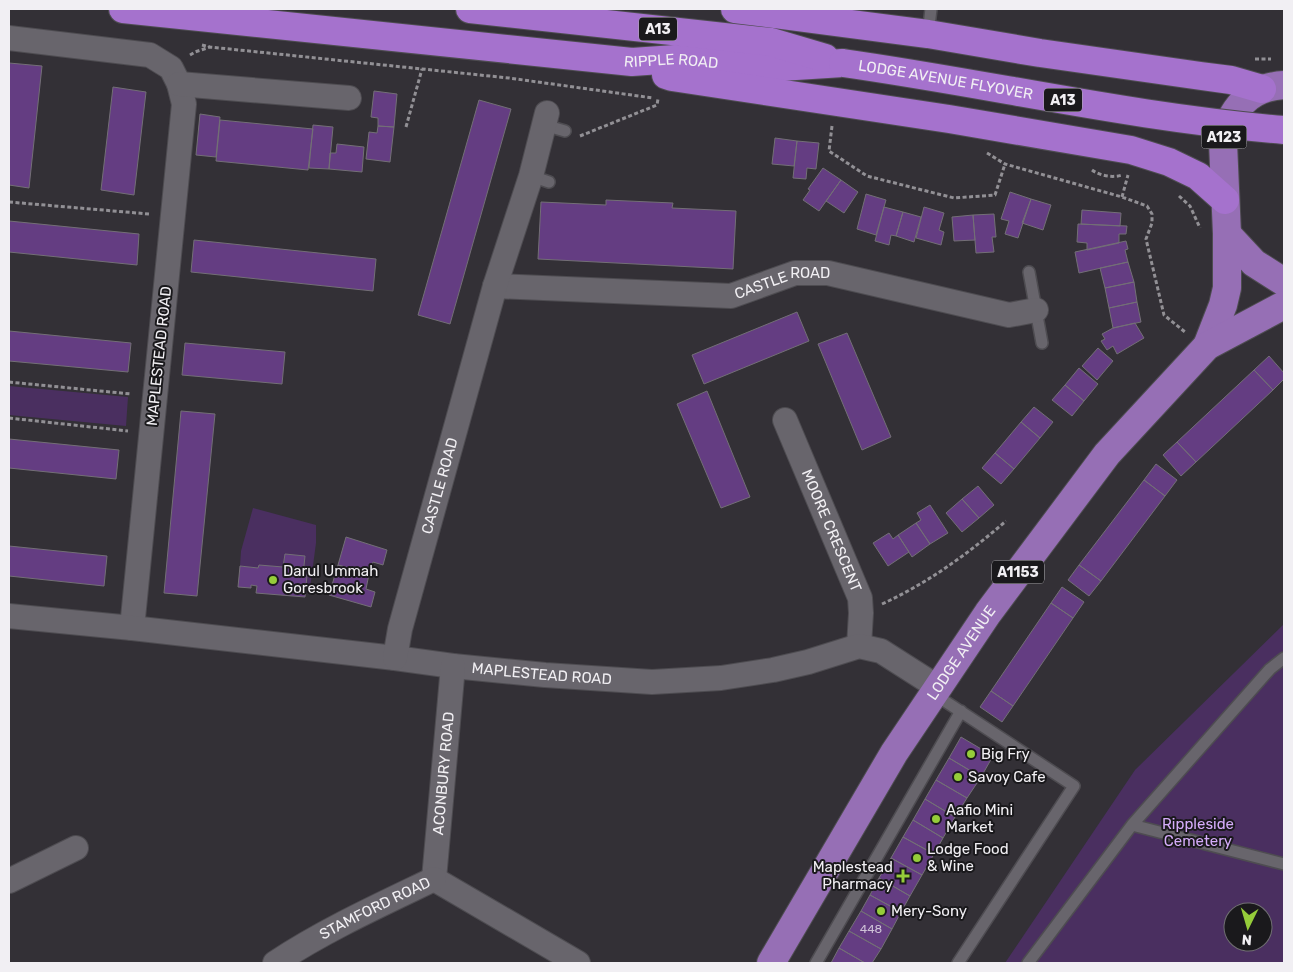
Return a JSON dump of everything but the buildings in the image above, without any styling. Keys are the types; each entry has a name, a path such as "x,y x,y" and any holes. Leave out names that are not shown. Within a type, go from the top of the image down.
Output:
{"highway":[{"name":"RIPPLE ROAD","path":"123,9 632,62 675,59 764,68 843,63"},
{"name":"RIPPLE ROAD","path":"470,9 771,42 843,63"},
{"path":"735,9 930,21 1040,53 1273,87"},
{"name":"A13","path":"632,62 672,77 939,117 1131,150 1169,162 1198,176 1225,200"},
{"name":"LODGE AVENUE FLYOVER","path":"843,63 922,74 1120,110 1226,125 1284,130"}],"main road":[{"name":"A123","path":"1227,234 1223,143 1225,134 1234,110 1243,101 1273,87"},
{"name":"LODGE AVENUE","path":"771,963 884,769 988,612 1107,454 1223,305 1227,288 1227,234"},
{"path":"1227,234 1254,264 1284,282"},
{"name":"LODGE AVENUE","path":"1196,340 1284,304"}],"street":[{"name":"MAPLESTEAD ROAD","path":"9,38 150,55 171,68 179,84 184,104 132,628"},
{"path":"179,84 349,98"},
{"name":"CASTLE ROAD","path":"395,658 400,629 495,286 540,179 552,123"},
{"name":"CASTLE ROAD","path":"495,286 730,296 795,273 828,273 1009,315 1036,310"},
{"name":"MOORE CRESCENT","path":"785,420 860,598 859,646"},
{"name":"MAPLESTEAD ROAD","path":"9,616 132,628 453,666 545,675 652,682 721,678 773,670 808,662 859,646"},
{"path":"859,646 880,651 937,691"},
{"name":"ACONBURY ROAD","path":"434,880 453,666"},
{"path":"9,881 76,848"},
{"name":"STAMFORD ROAD","path":"275,963 362,914 434,880 578,963"}],"lane":[{"path":"1028,272 1042,343"},
{"path":"1028,963 1132,824 1270,669 1284,658"},
{"path":"937,691 961,711 1074,786 958,963"},
{"path":"816,963 961,711"},
{"path":"1132,824 1284,864"}],"path":[{"path":"185,59 195,52 210,47 509,78 642,96"},
{"path":"406,127 422,69"},
{"path":"580,136 657,104 659,98"},
{"path":"832,121 829,151 867,176 954,198 995,195 1005,164"},
{"path":"987,153 1005,164 1122,197 1147,206 1152,214 1152,223 1146,238 1164,315 1196,340"},
{"path":"1122,197 1128,172"},
{"path":"1172,190 1190,206 1201,231"},
{"path":"9,202 157,215"},
{"path":"9,382 132,394"},
{"path":"9,418 128,430"},
{"path":"877,606 935,575 979,545 1006,521"}],"green space":[{"path":"9,386 128,397 126,426 9,415"},
{"path":"253,508 316,525 316,543 310,588 306,588 307,576 303,575 304,556 285,555 283,567 259,565 258,568 240,566 241,551"},
{"name":"Rippleside Cemetery","path":"1284,624 1284,963 1005,963 1135,770"}],"place":[{"name":"Darul Ummah Goresbrook","path":"273,580"},
{"name":"Big Fry","path":"971,754"},
{"name":"Savoy Cafe","path":"958,777"},
{"name":"Aafio Mini Market","path":"936,819"},
{"name":"Lodge Food & Wine","path":"917,858"},
{"name":"Maplestead Pharmacy","path":"903,876"},
{"name":"Mery-Sony","path":"881,911"}]}
